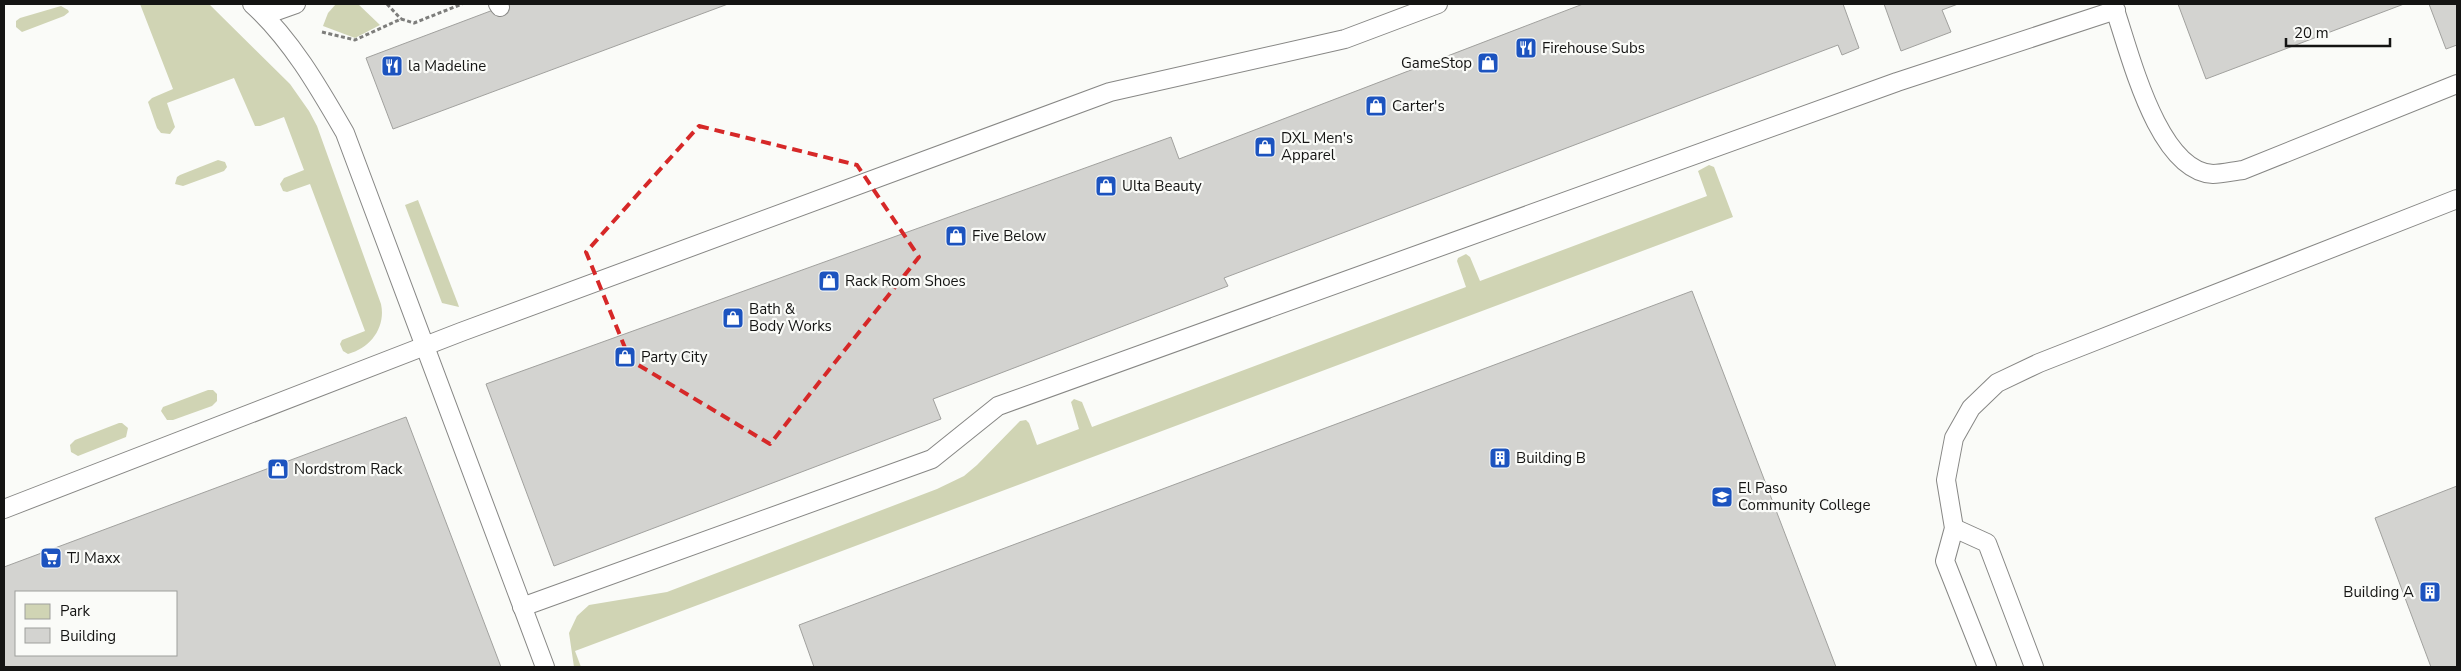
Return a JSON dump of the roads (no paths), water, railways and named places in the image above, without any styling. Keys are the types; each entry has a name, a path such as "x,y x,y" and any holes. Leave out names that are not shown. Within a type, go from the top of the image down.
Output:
{"lane":[{"path":"296,4 258,10 318,86 345,133 544,667"},
{"path":"4,510 424,346 1110,92 1345,39 1438,4"},
{"path":"522,607 932,459 998,406 1897,82 2114,7 2141,87 2161,134 2174,154 2194,167 2212,174 2243,170 2457,84"},
{"path":"1987,667 1945,562 1954,528 1946,480 1954,438 1971,408 1997,384 2039,363 2457,199"},
{"path":"1954,528 1987,543 2034,667"}],"place":[{"name":"Firehouse Subs","path":"1526,48"},
{"name":"GameStop","path":"1488,63"},
{"name":"la Madeline","path":"392,66"},
{"name":"Carter's","path":"1376,106"},
{"name":"DXL Men's Apparel","path":"1265,147"},
{"name":"Ulta Beauty","path":"1106,186"},
{"name":"Five Below","path":"956,236"},
{"name":"Rack Room Shoes","path":"829,281"},
{"name":"Bath & Body Works","path":"733,318"},
{"name":"Party City","path":"625,357"},
{"name":"Building B","path":"1500,458"},
{"name":"Nordstrom Rack","path":"278,469"},
{"name":"El Paso Community College","path":"1722,497"},
{"name":"TJ Maxx","path":"51,558"},
{"name":"Building A","path":"2430,592"}]}
